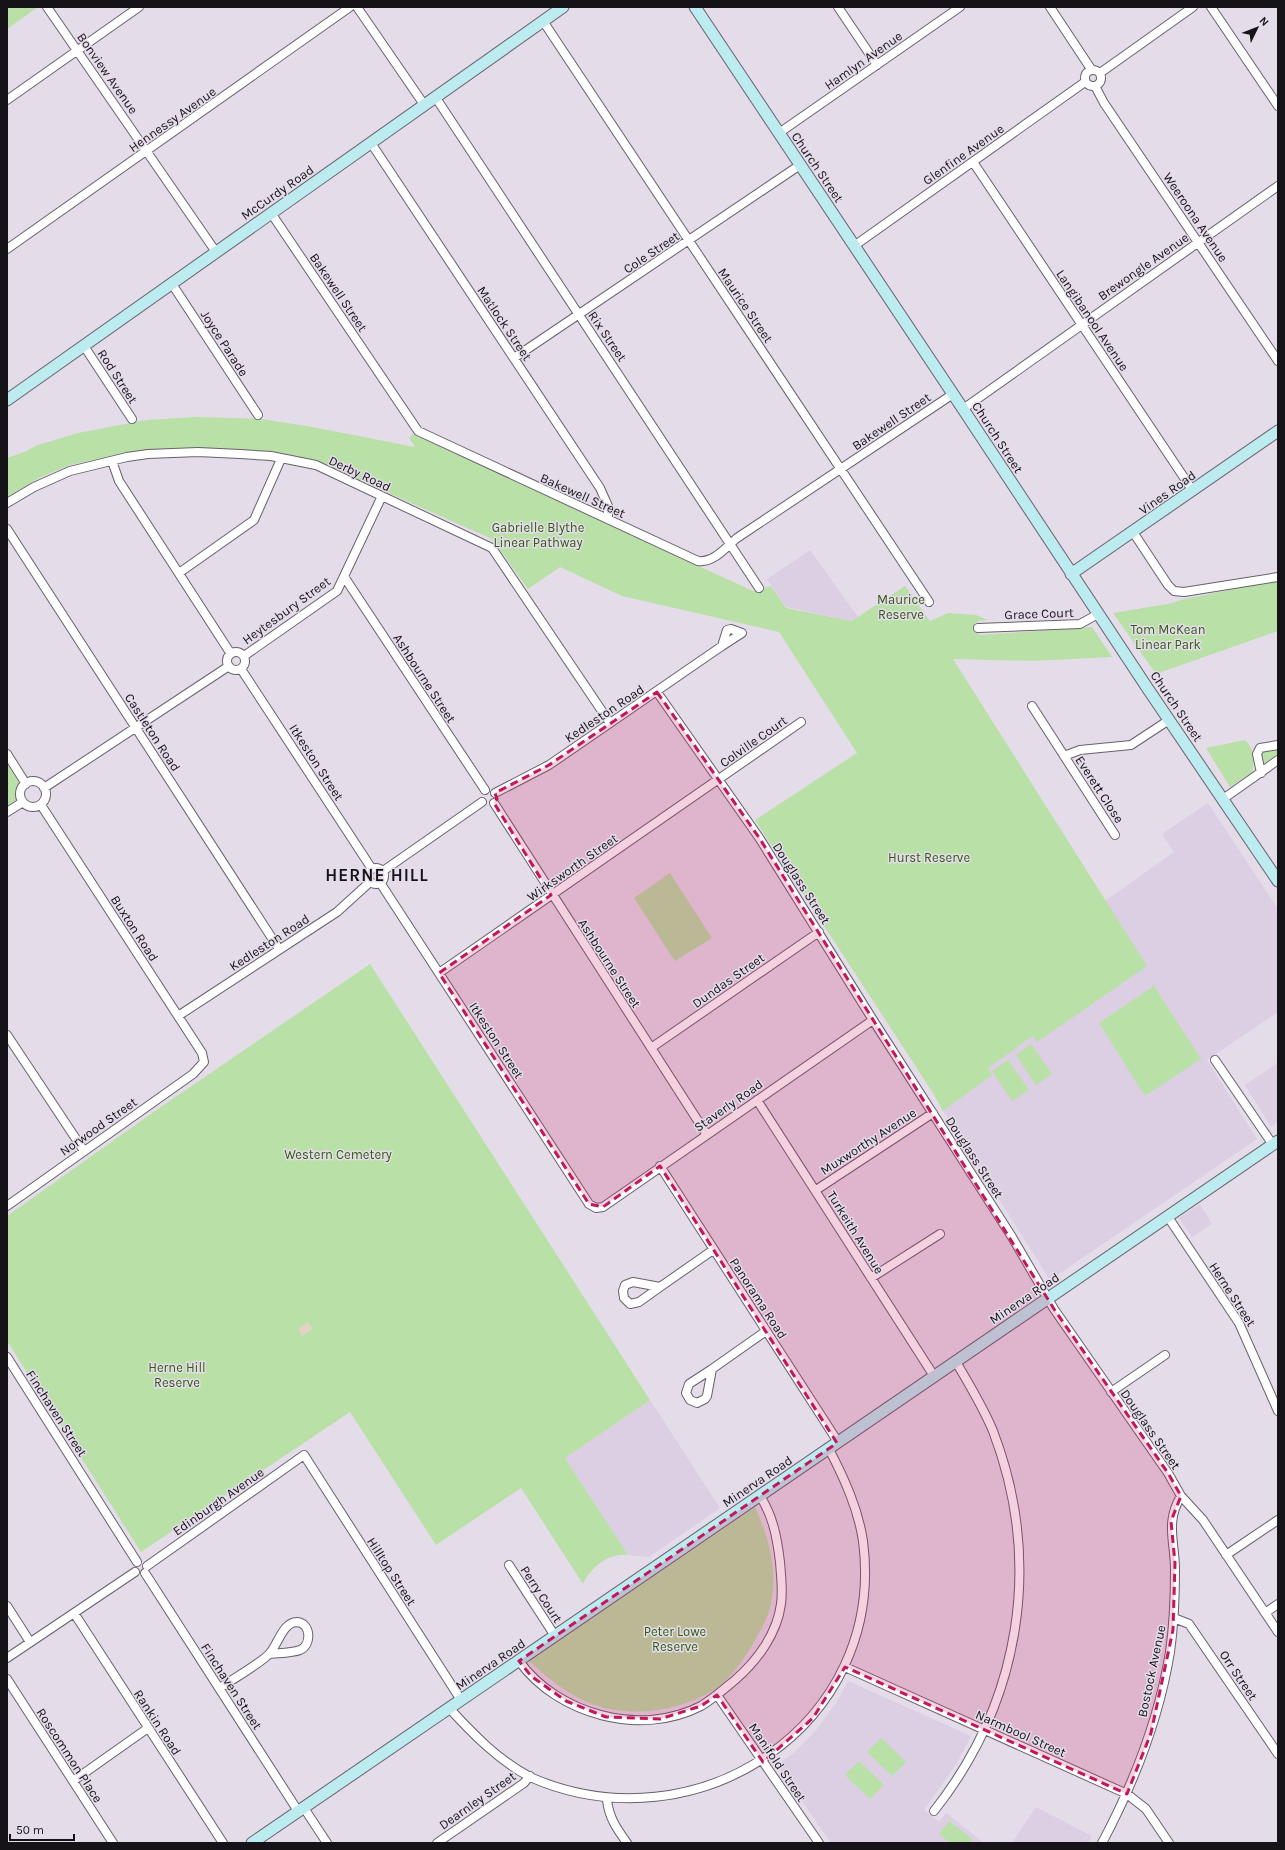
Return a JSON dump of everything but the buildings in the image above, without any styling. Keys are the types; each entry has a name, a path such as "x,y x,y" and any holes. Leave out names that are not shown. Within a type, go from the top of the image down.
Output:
{"main road":[{"name":"McCurdy Road","path":"7,400 563,7"},
{"name":"Church Street","path":"694,7 963,409 1071,574 1278,881"},
{"name":"Vines Road","path":"1071,574 1278,431"},
{"name":"Minerva Road","path":"252,1843 1277,1143"}],"street":[{"name":"Bonview Avenue","path":"47,7 216,252"},
{"path":"7,100 139,7"},
{"name":"Hennessy Avenue","path":"7,249 350,7"},
{"path":"357,7 425,106"},
{"path":"838,7 877,65"},
{"name":"Hamlyn Avenue","path":"779,133 960,7"},
{"path":"1050,7 1091,69 1100,73"},
{"path":"1100,73 1192,7"},
{"path":"1211,7 1278,106"},
{"name":"Maurice Street","path":"543,21 929,602"},
{"path":"1091,69 1085,74 1086,82 1090,86 1095,86 1101,81 1100,73"},
{"name":"Glenfine Avenue","path":"854,246 1086,82"},
{"name":"Weeroona Avenue","path":"1095,86 1104,103 1278,361"},
{"name":"Rix Street","path":"436,98 731,543 759,588"},
{"name":"Matlock Street","path":"371,143 600,488 608,506 608,520"},
{"name":"Langibanool Avenue","path":"973,162 1192,491"},
{"name":"Cole Street","path":"514,358 800,165"},
{"name":"Brewongle Avenue","path":"963,409 1278,186"},
{"name":"Bakewell Street","path":"271,213 418,431 608,520 700,561 714,558 731,543 953,394"},
{"name":"Joyce Parade","path":"172,284 258,415"},
{"name":"Rod Street","path":"84,346 132,419"},
{"name":"Derby Road","path":"7,503 34,487 70,471 148,454 198,452 270,456 316,465 493,549 610,723"},
{"path":"179,573 254,520 281,459"},
{"path":"112,461 119,481 231,654"},
{"name":"Heytesbury Street","path":"244,656 338,591 382,496"},
{"name":"Castleton Road","path":"7,529 279,949"},
{"path":"1133,532 1168,585 1174,590 1184,592 1278,577"},
{"name":"Ashbourne Street","path":"345,578 485,790"},
{"name":"Grace Court","path":"978,628 1080,624 1098,614"},
{"name":"Kedleston Road","path":"495,793 549,765 722,646"},
{"path":"239,652 244,656 245,662 241,669 233,670 229,666 227,658 231,654 239,652"},
{"path":"44,788 229,666"},
{"name":"Itkeston Street","path":"241,669 372,869"},
{"name":"Douglass Street","path":"657,692 760,840 1012,1237 1049,1298 1168,1473 1181,1496 1194,1509 1278,1632"},
{"name":"Everett Close","path":"1032,706 1115,835"},
{"name":"Everett Close","path":"1064,756 1080,750 1120,748 1130,745 1169,720"},
{"name":"Colville Court","path":"718,779 802,722"},
{"path":"1261,773 1257,754 1260,748 1278,745"},
{"path":"7,754 26,784"},
{"path":"1224,799 1278,760"},
{"name":"Wirksworth Street","path":"439,973 718,779"},
{"path":"33,781 41,784 44,788 46,794 45,800 41,805 34,807 23,802 21,796 22,789 26,784 33,781"},
{"path":"485,790 492,790 495,793 497,797 494,803 486,805 482,802 481,798 485,790"},
{"path":"7,812 23,802"},
{"path":"383,871 482,802"},
{"name":"Ashbourne Street","path":"494,803 551,895 707,1135"},
{"name":"Buxton Road","path":"41,805 202,1053 204,1062 202,1066"},
{"path":"379,868 383,871 385,877 381,884 374,885 370,882 368,876 372,869 379,868"},
{"name":"Kedleston Road","path":"178,1016 337,912 370,882"},
{"name":"Itkeston Street","path":"381,884 590,1204 596,1208"},
{"name":"Dundas Street","path":"651,1048 819,932"},
{"name":"Staverly Road","path":"596,1208 603,1207 660,1166 873,1020"},
{"path":"7,1035 84,1151"},
{"path":"1215,1060 1277,1143"},
{"name":"Norwood Street","path":"7,1206 193,1074 202,1066"},
{"name":"Turkeith Avenue","path":"757,1100 934,1376"},
{"name":"Muxworthy Avenue","path":"816,1190 933,1113"},
{"name":"Panorama Road","path":"449,1708 476,1737 502,1758 530,1776 560,1789 606,1800 632,1802 659,1801 713,1790 743,1776 763,1762 787,1744 814,1718 830,1695 845,1667 856,1635 861,1613 864,1584 863,1540 849,1490 833,1446 766,1331 660,1166"},
{"name":"Herne Street","path":"1168,1217 1239,1323 1278,1411"},
{"path":"871,1278 940,1234"},
{"path":"660,1287 714,1250"},
{"path":"712,1369 766,1331"},
{"path":"1112,1392 1165,1355"},
{"name":"Finchaven Street","path":"7,1357 137,1562"},
{"path":"934,1811 965,1769 985,1730 1001,1691 1012,1646 1019,1580 1018,1541 1009,1486 1001,1455 992,1430 975,1394 956,1362"},
{"name":"Edinburgh Avenue","path":"146,1569 304,1455"},
{"name":"Hilltop Street","path":"304,1455 461,1700"},
{"path":"518,1661 531,1676 557,1696 578,1708 606,1717 621,1719 660,1719 701,1706 717,1695 748,1669 760,1654 774,1625 781,1605 782,1580 775,1528 767,1507 760,1496"},
{"name":"Bostock Avenue","path":"1102,1843 1127,1794 1149,1738 1158,1707 1170,1652 1174,1618 1175,1563 1171,1521 1173,1512 1181,1496"},
{"path":"1226,1555 1278,1520"},
{"path":"7,1658 135,1572 139,1574 146,1569 143,1562 137,1562 135,1572"},
{"name":"Perry Court","path":"508,1565 555,1636"},
{"name":"Finchaven Street","path":"146,1569 220,1688 301,1810"},
{"path":"1265,1613 1278,1604"},
{"path":"7,1606 30,1642"},
{"name":"Rankin Road","path":"74,1613 223,1843"},
{"name":"Orr Street","path":"1174,1618 1189,1624 1278,1754"},
{"path":"220,1688 270,1654 287,1626 293,1622 300,1623 307,1628 309,1634 307,1643 301,1650 270,1654"},
{"name":"Narmbool Street","path":"845,1667 1127,1794 1146,1809 1169,1843"},
{"name":"Roscommon Place","path":"7,1679 113,1843"},
{"name":"Manifold Street","path":"717,1695 818,1843"},
{"path":"73,1781 148,1728"},
{"name":"Dearnley Street","path":"437,1843 524,1783 530,1776"},
{"path":"606,1800 608,1813 626,1843"},
{"path":"301,1810 327,1843"}],"highlighted area":[{"path":"657,692 760,839 1054,1309 1168,1473 1181,1496 1171,1521 1175,1563 1173,1630 1151,1733 1127,1794 845,1667 813,1718 763,1762 717,1695 701,1706 660,1719 606,1717 566,1701 531,1676 519,1661 837,1443 660,1166 603,1207 589,1204 439,973 551,895 494,803 497,799 495,793 549,765"}],"shaded area":[{"path":"810,550 858,617 852,621 786,607 767,579"},
{"path":"1208,803 1278,909 1278,1012 1207,1060 1257,1139 1050,1280 943,1111 992,1075 987,1068 1033,1036 1037,1041 1146,966 1105,901 1174,852 1162,834"},
{"path":"1278,1063 1278,1122 1271,1127 1245,1085"},
{"path":"1200,1204 1212,1224 1192,1237 1179,1218"},
{"path":"308,1322 313,1329 302,1336 297,1329"},
{"path":"650,1400 720,1508 649,1557 628,1555 565,1458"},
{"path":"848,1681 971,1736 957,1763 924,1810 939,1822 946,1813 984,1843 831,1843 777,1765 795,1752 817,1729 836,1703"},
{"path":"1036,1807 1092,1836 1088,1843 1012,1843"}],"green space":[{"path":"7,7 38,7 7,29"},
{"name":"Hurst Reserve","path":"195,417 261,419 307,426 415,447 409,438 413,434 753,591 771,586 786,608 852,621 905,586 930,621 948,613 976,615 988,620 978,621 974,624 974,631 980,635 1092,627 1112,657 1033,661 953,659 1147,966 1037,1042 1033,1036 988,1068 992,1075 943,1111 933,1093 755,820 857,753 779,632 622,596 560,567 528,589 492,539 317,461 270,451 128,453 70,465 41,477 7,497 7,458 27,451 35,446 78,433 146,420"},
{"name":"Tom McKean Linear Park","path":"1278,580 1278,631 1156,674 1113,613 1168,604 1185,599"},
{"path":"1245,740 1253,754 1252,772 1230,787 1206,748"},
{"path":"1278,748 1278,754 1266,762 1262,762 1261,756 1264,751"},
{"path":"7,764 19,783 16,800 7,806"},
{"path":"670,873 712,938 675,961 634,898"},
{"name":"Western Cemetery","path":"370,964 650,1400 565,1458 628,1555 614,1556 601,1562 586,1578 583,1584 521,1488 436,1545 350,1412 141,1552 7,1341 7,1216 155,1111","holes":["308,1322 313,1329 302,1336 298,1329"]},
{"path":"1154,986 1201,1059 1145,1096 1099,1023"},
{"path":"1031,1044 1052,1074 1036,1085 1016,1055"},
{"path":"1008,1060 1029,1090 1012,1101 992,1071"},
{"name":"Peter Lowe Reserve","path":"755,1507 768,1542 773,1567 773,1591 770,1609 767,1618 742,1661 725,1681 712,1691 684,1704 669,1708 653,1711 622,1711 592,1704 575,1696 551,1680 529,1661"},
{"path":"881,1738 906,1762 892,1776 867,1752"},
{"path":"859,1761 884,1785 870,1799 845,1775"},
{"path":"949,1821 972,1839 969,1843 950,1843 939,1834"}],"district":[{"name":"HERNE HILL","path":"377,875"}],"park label":[{"name":"Gabrielle Blythe Linear Pathway","path":"538,534"},
{"name":"Maurice Reserve","path":"901,606"},
{"name":"Herne Hill Reserve","path":"177,1374"}]}
